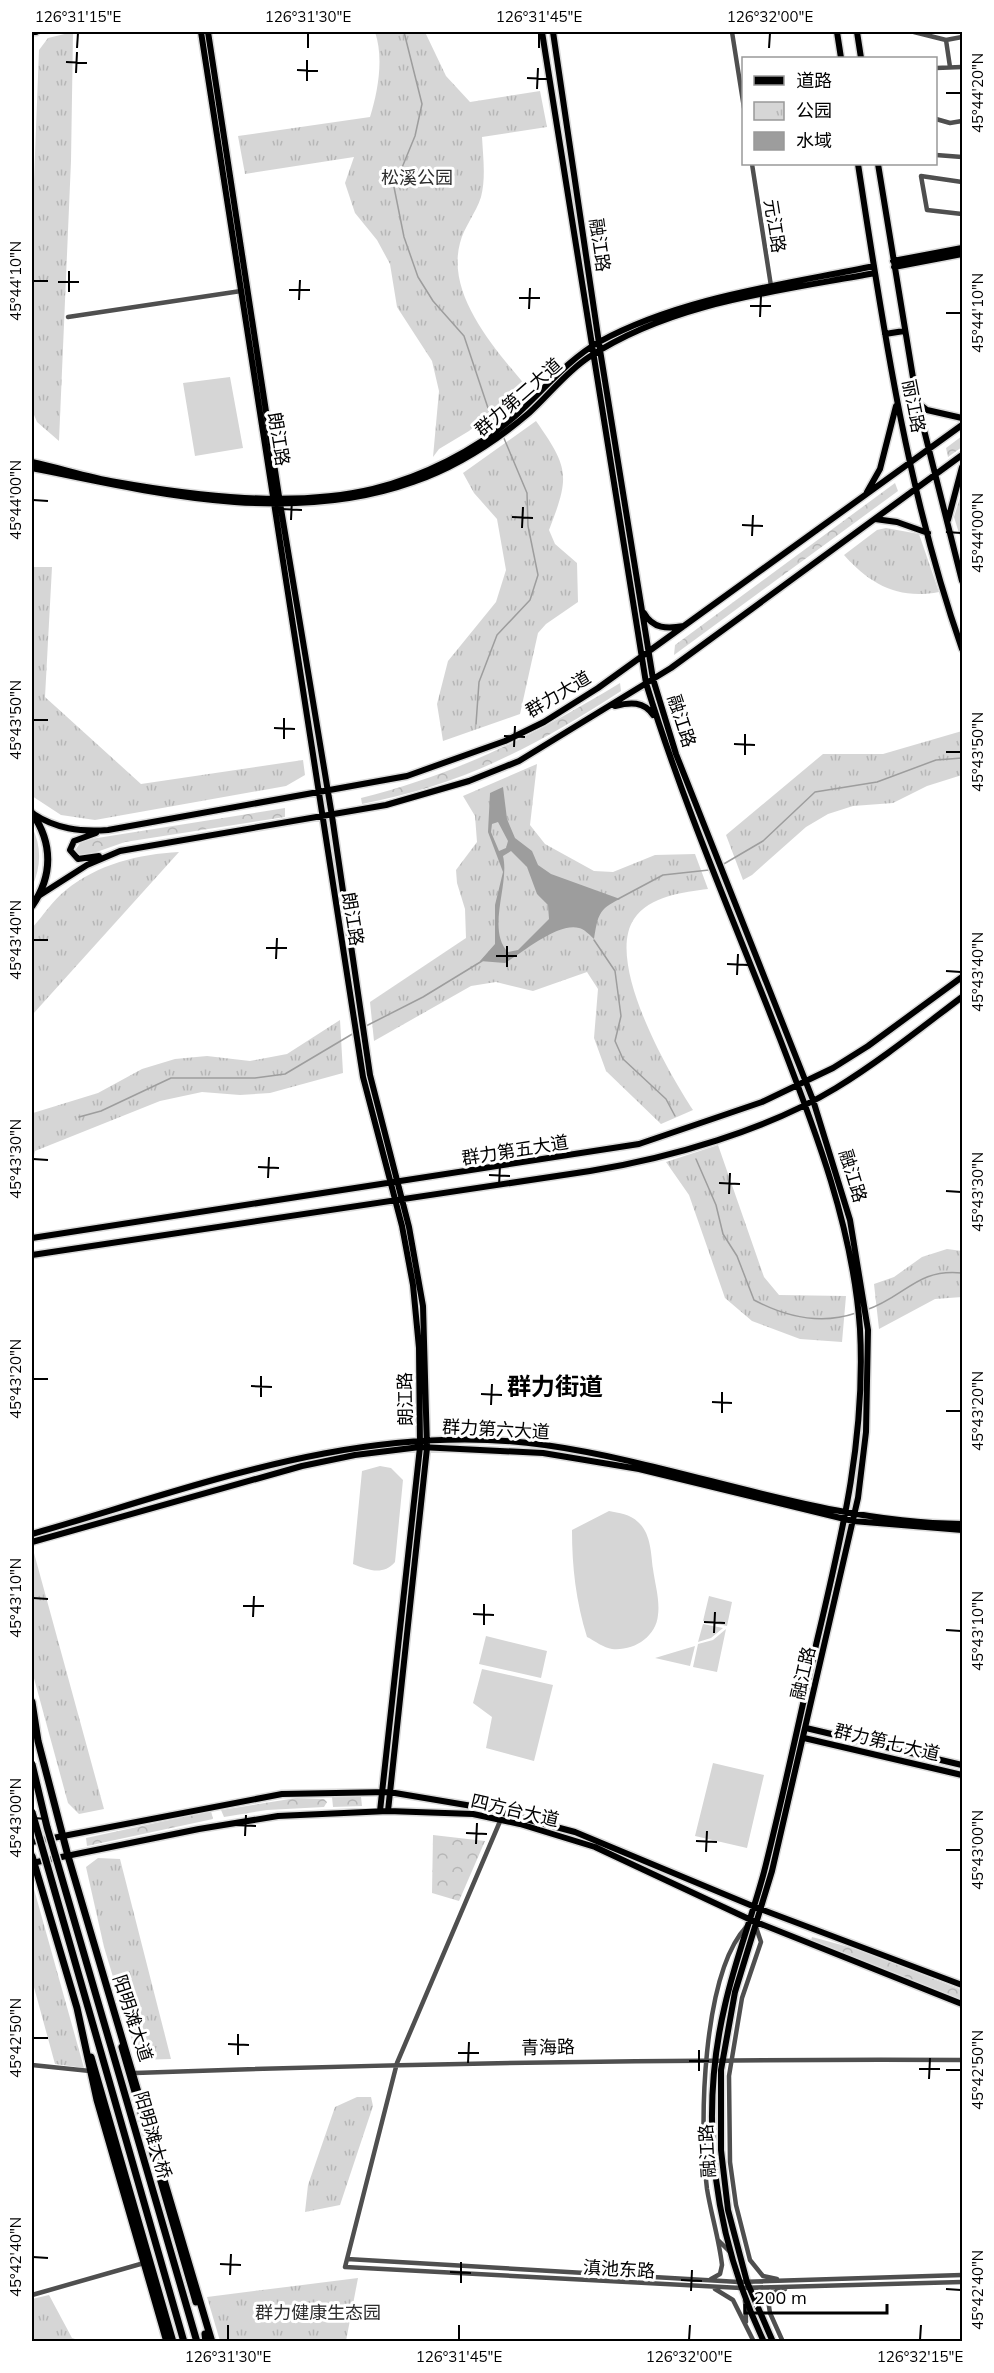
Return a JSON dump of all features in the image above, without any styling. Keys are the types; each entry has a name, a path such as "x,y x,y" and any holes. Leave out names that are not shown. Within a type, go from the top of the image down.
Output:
{"highway":[{"path":"32,813 44,834 48,871 40,895 32,906"},
{"name":"阳明滩大道","path":"32,1702 38,1741 68,1856 109,1997 135,2073 208,2340"},
{"path":"32,1720 38,1741"},
{"name":"阳明滩大桥","path":"32,1764 47,1827 197,2342"},
{"name":"阳明滩大桥","path":"32,1812 184,2342"},
{"path":"32,1861 77,2008 171,2341"},
{"path":"109,1997 146,2135 208,2340"},
{"path":"77,2008 90,2071 144,2263 171,2341"}],"main road":[{"name":"朗江路","path":"200,32 276,500 332,816 366,1050 375,1096 402,1198 423,1306 428,1448 386,1791 380,1811"},
{"name":"朗江路","path":"208,32 318,794 359,1055 394,1199 416,1307 420,1447 386,1791 388,1811"},
{"name":"融江路","path":"542,32 646,683 658,723 798,1085 831,1179 842,1221 860,1331 858,1433 850,1517 754,1907 753,1924 735,1992 722,2059 720,2121 724,2190 732,2231 748,2285 773,2342"},
{"name":"融江路","path":"553,32 600,350 653,679 676,754 807,1081 850,1220 866,1307 868,1330 866,1432 850,1517 804,1738 762,1910 753,1924 725,2004 715,2058 711,2112 714,2168 730,2252 740,2285 764,2342"},
{"path":"837,32 841,57"},
{"path":"857,32 861,57"},
{"name":"丽江路","path":"858,165 885,334 915,489 963,649"},
{"name":"丽江路","path":"878,165 917,402 927,451 963,581"},
{"path":"894,264 963,248"},
{"path":"894,264 963,254"},
{"name":"群力第二大道","path":"32,468 109,486 175,495 276,500 336,500 383,491 428,476 477,448 516,419 592,351 599,342 655,319 711,300 874,269"},
{"name":"群力第二大道","path":"592,351 600,350 669,319 771,290"},
{"path":"885,334 904,331"},
{"path":"864,497 880,469 892,429 897,399"},
{"path":"917,402 936,413 963,418"},
{"name":"群力大道","path":"32,813 57,826 86,831 108,830 318,794 407,776 505,741 544,722 649,652 963,425"},
{"name":"群力大道","path":"40,895 87,865 120,851 322,818 405,800 469,781 511,764 551,743 653,679 963,455"},
{"name":"群力第二大道","path":"32,462 115,482 276,500"},
{"path":"947,524 963,467"},
{"path":"874,519 897,522 928,533"},
{"path":"641,607 654,625 667,628 687,625"},
{"path":"606,709 623,704 639,704 648,708 658,723"},
{"path":"108,830 74,841 70,847 71,853 81,860 120,851"},
{"name":"群力第五大道","path":"32,1238 587,1154 666,1136 762,1102 807,1081 868,1046 963,977"},
{"name":"群力第五大道","path":"32,1256 623,1165 673,1154 703,1145 813,1100 868,1066 963,998"},
{"name":"群力第六大道","path":"32,1534 295,1458 420,1439 543,1445 600,1454 850,1517 963,1524"},
{"name":"群力第六大道","path":"32,1542 302,1466 355,1455 420,1447 543,1453 639,1469 850,1517 963,1530"},
{"name":"群力第七大道","path":"806,1728 963,1766"},
{"name":"群力第七大道","path":"804,1738 963,1775"},
{"name":"四方台大道","path":"32,1842 282,1794 386,1791 492,1809 575,1832 754,1907 963,1985"},
{"name":"四方台大道","path":"32,1861 68,1856 241,1821 308,1814 388,1811 457,1813 501,1819 578,1841 610,1854 753,1924 963,2004"}],"street":[{"path":"732,32 742,95"},
{"path":"914,32 946,40 963,37"},
{"path":"946,40 950,68"},
{"path":"937,69 963,67"},
{"path":"937,119 950,123 963,121"},
{"path":"937,155 963,157"},
{"name":"元江路","path":"752,165 771,290"},
{"path":"963,182 921,176 927,210 963,214"},
{"path":"68,317 241,291"},
{"path":"347,2259 396,2063 501,1819"},
{"path":"754,2342 734,2300 707,2284 722,2270 707,2187 703,2129 706,2058 713,2015 735,1939 753,1924 760,1942 742,1998 731,2059 728,2116 730,2162 736,2205 746,2250 753,2267 763,2276 795,2281"},
{"path":"713,2015 725,2004"},
{"path":"727,2032 733,2051"},
{"name":"青海路","path":"135,2073 396,2063 706,2058 963,2060"},
{"path":"32,2065 90,2071"},
{"path":"716,2238 730,2252"},
{"name":"滇池东路","path":"707,2284 347,2259 345,2267 707,2284 791,2287 963,2282"},
{"path":"32,2295 144,2263"},
{"name":"滇池东路","path":"748,2285 795,2281 963,2275"},
{"path":"783,2342 767,2305 769,2296 791,2287"},
{"path":"745,2298 746,2325"},
{"path":"759,2308 776,2327"}],"green space":[{"path":"73,32 71,161 59,441 37,422 32,410 32,232 39,50 48,38"},
{"name":"松溪公园","path":"375,32 425,32 446,76 470,102 540,91 547,127 482,137 483,190 462,237 458,263 460,282 476,320 500,355 525,385 469,431 439,449 433,457 439,391 432,361 397,307 390,264 377,240 355,213 345,183 354,157 245,174 238,136 370,117 379,74 378,42"},
{"path":"230,377 243,448 195,456 183,383"},
{"path":"536,421 555,450 563,473 560,497 549,530 555,544 577,563 578,602 546,624 538,633 520,714 443,741 437,704 448,661 496,602 506,570 497,519 474,493 463,473"},
{"path":"962,436 962,447 948,457 946,448"},
{"path":"895,483 898,491 674,655 675,645"},
{"path":"962,491 962,543 954,517"},
{"path":"886,528 919,534 939,592 911,594 886,587 864,574 844,555 877,530"},
{"path":"32,567 52,567 45,697 141,784 303,760 305,775 286,786 95,820 61,815 32,796"},
{"path":"620,683 621,691 558,729 498,761 434,786 362,804 361,798 431,777 495,751"},
{"path":"962,731 962,775 927,786 893,803 853,806 828,814 806,827 752,875 743,880 726,835 823,754 883,754"},
{"path":"537,764 530,825 545,844 594,871 613,872 655,855 695,854 708,889 668,896 649,905 634,919 627,938 627,962 643,1016 669,1070 693,1110 661,1124 606,1071 594,1038 598,989 587,972 533,991 496,982 471,986 374,1041 370,1002 466,938 465,909 457,883 456,870 477,842 475,816 463,796"},
{"path":"285,808 285,817 125,842 85,856 78,856 74,852 80,843 91,839"},
{"path":"32,827 39,849 39,857 32,887"},
{"path":"179,852 33,1014 33,1113 98,1093 142,1069 175,1059 207,1056 250,1061 287,1054 340,1020 343,1073 270,1093 240,1095 202,1092 160,1101 35,1151 32,1166 32,928 61,894 92,873 134,858"},
{"path":"718,1145 764,1277 779,1295 846,1296 842,1342 800,1339 752,1321 725,1298 689,1195 666,1162"},
{"path":"947,1249 962,1251 962,1297 935,1299 879,1329 874,1284 894,1277 922,1257"},
{"path":"380,1466 391,1468 403,1480 395,1562 385,1569 375,1570 353,1564 362,1471"},
{"path":"609,1511 632,1517 646,1532 651,1550 658,1604 656,1623 648,1636 636,1645 620,1649 606,1647 587,1637 577,1597 574,1571 572,1530"},
{"path":"32,1553 34,1553 104,1809 79,1814 68,1803 32,1671"},
{"path":"709,1596 732,1602 727,1626 703,1621"},
{"path":"703,1624 723,1628 711,1638 698,1642"},
{"path":"726,1629 717,1672 693,1667 698,1644 713,1640"},
{"path":"486,1636 547,1651 541,1678 479,1664"},
{"path":"695,1646 690,1666 655,1658"},
{"path":"482,1669 553,1685 534,1761 486,1748 492,1717 473,1703"},
{"path":"713,1763 764,1775 747,1848 695,1836"},
{"path":"332,1797 361,1797 362,1806 333,1807"},
{"path":"296,1798 324,1799 327,1802 324,1807 267,1810 224,1817 221,1810"},
{"path":"211,1811 213,1819 87,1846 86,1838"},
{"path":"433,1835 485,1841 459,1901 432,1893"},
{"path":"98,1858 120,1859 171,2059 138,2060 104,1947 86,1867"},
{"path":"32,1882 84,2068 55,2064 32,1980"},
{"path":"812,1937 860,1950 962,1990 962,2000 811,1940"},
{"path":"357,2097 371,2097 373,2106 340,2205 305,2212 308,2185 335,2107"},
{"name":"群力健康生态园","path":"358,2278 346,2341 220,2341 207,2297"},
{"path":"49,2295 72,2338 81,2341 32,2341 32,2299"}],"water":[{"path":"503,787 507,819 515,838 532,851 538,865 551,874 620,899 607,906 600,914 594,939 581,929 570,927 551,934 505,963 480,961 495,944 495,905 503,872 488,832 490,793","holes":["498,822 508,841 506,848 499,851 491,832 492,824","511,851 527,867 537,894 548,905 549,919 518,950 508,952 502,942 499,919 504,880 503,856"]}],"waterway":[{"path":"404,32 422,104 415,136 394,187 404,237 418,277 433,301 464,336 488,408 498,427"},
{"path":"476,724 479,682 497,635 530,600 538,575 528,526 527,493 503,436"},
{"path":"722,865 763,841 815,792 877,782 936,760 962,758"},
{"path":"618,899 663,875 709,870"},
{"path":"594,940 615,971 621,1016 615,1041 623,1059 666,1099 675,1116"},
{"path":"366,1026 423,997 482,961"},
{"path":"79,1117 101,1111 171,1078 255,1078 285,1074 354,1033"},
{"path":"696,1159 716,1205 723,1234 737,1256 754,1300 791,1315 817,1319 843,1317 856,1313"},
{"path":"866,1310 922,1279 933,1275 962,1273"}],"district":[{"name":"群力街道","path":"555,1386"}]}
